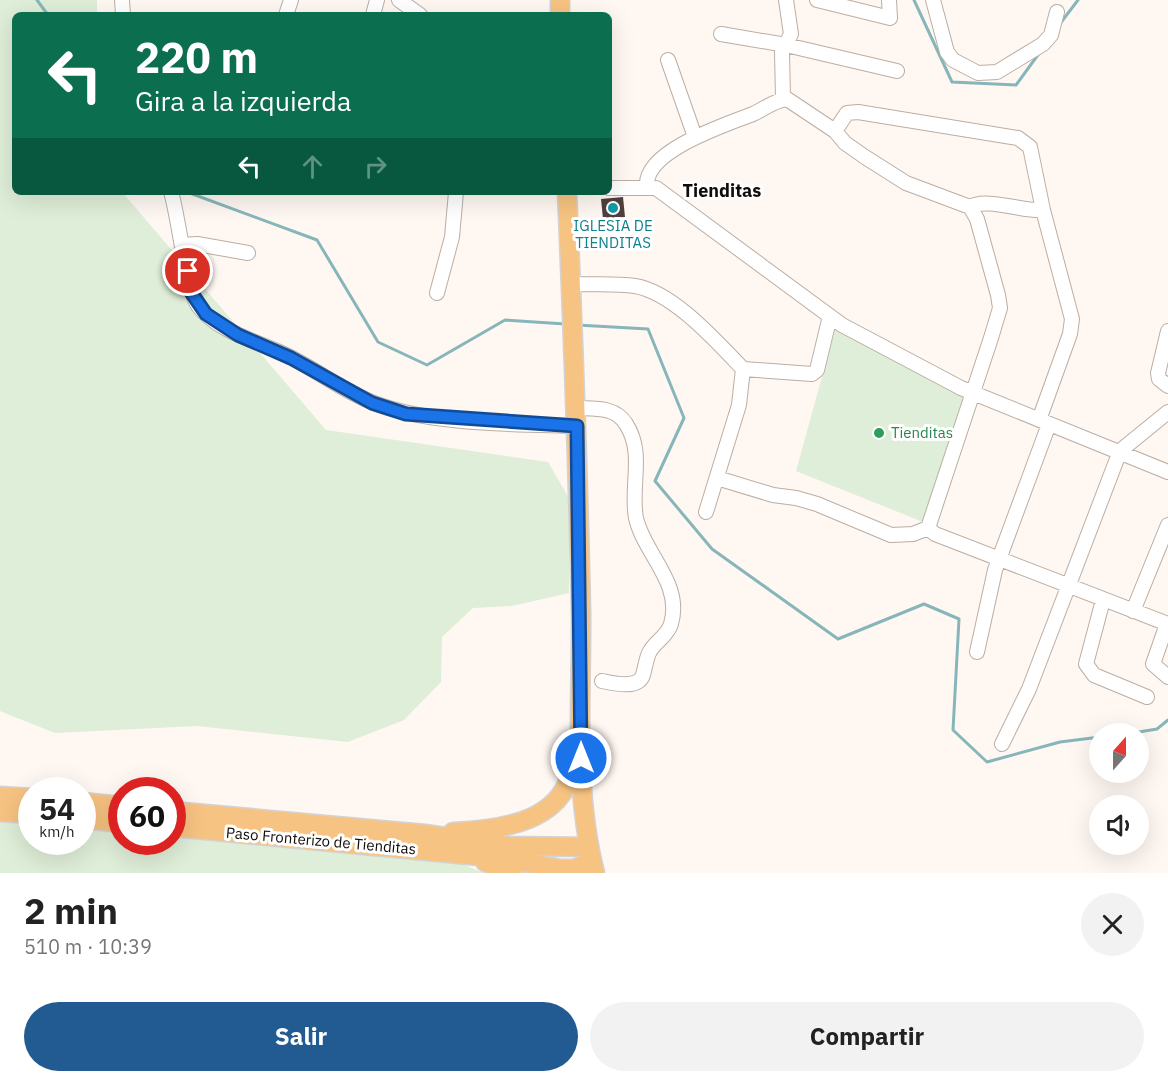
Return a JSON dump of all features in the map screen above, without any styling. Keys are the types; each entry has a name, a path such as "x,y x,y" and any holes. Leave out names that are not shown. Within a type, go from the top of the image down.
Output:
{"main road":[{"path":"425,834 592,860 581,758 581,613 567,195"},
{"path":"425,834 512,826 539,815 558,796 570,773 574,756 571,673 576,626 581,613"},
{"path":"0,796 18,797"},
{"path":"0,812 18,813"},
{"name":"Paso Fronterizo de Tienditas","path":"186,812 425,834"},
{"name":"Paso Fronterizo de Tienditas","path":"186,828 517,860 561,869 574,869 592,860"},
{"path":"470,855 512,873"}],"street":[{"path":"399,0 416,12"},
{"path":"783,99 782,52 791,34 787,0"},
{"path":"817,0 890,18 889,0"},
{"path":"933,0 947,52 953,60 978,73 997,72 1043,44 1051,35 1057,12"},
{"path":"721,34 786,45 897,71"},
{"path":"668,60 695,137"},
{"path":"647,186 646,177 653,166 695,137 783,99 797,104 836,131 845,143 906,183 970,207 977,219 1000,308 928,528"},
{"path":"836,131 847,113 858,112 1018,138 1030,147 1043,210 1072,320 1044,422 999,559 983,616 977,652"},
{"path":"612,188 647,186 665,192 830,316 972,393 1168,472"},
{"path":"172,195 191,292 206,314 238,335 287,356 372,403 406,414 576,417 606,410 620,416 626,424 636,454 634,505 637,521 666,577 672,599 670,626 651,649 642,678 634,684 602,681"},
{"path":"437,293 452,237 456,195"},
{"path":"970,207 975,204 989,204 1043,210"},
{"path":"183,245 197,244 248,254"},
{"path":"571,284 634,286 659,293 711,336 743,369 812,374 817,370 830,316"},
{"path":"1168,331 1158,373 1159,380 1168,386"},
{"path":"706,512 739,405 743,369"},
{"path":"1002,744 1029,689 1119,453 1168,412"},
{"path":"717,478 773,495 817,504 891,535 913,534 928,528"},
{"path":"1133,611 1168,525"},
{"path":"928,528 935,534 1167,624 1153,664 1168,677"},
{"path":"1103,600 1086,664 1088,669 1094,675 1147,697"}],"green space":[{"path":"0,0 97,0 97,12 12,12 12,195 125,195 326,430 548,462 569,498 569,593 512,606 473,608 442,637 441,682 404,720 348,742 197,726 55,733 0,711"},
{"name":"Tienditas","path":"836,326 965,395 923,522 796,471"},
{"path":"0,821 18,823 18,855 96,855 96,830 108,831 108,855 186,855 186,838 462,864 484,873 0,873"}],"building":[{"name":"IGLESIA DE TIENDITAS","path":"623,197 625,217 603,219 601,199"}],"waterway":[{"path":"37,0 46,12"},
{"path":"914,0 952,82 1016,85 1040,52"},
{"path":"1059,25 1078,0"},
{"path":"195,195 317,240 378,342 427,365 505,320 565,324"},
{"path":"577,325 648,329 684,418 655,481 712,549 838,639 924,604 959,619 953,730 987,762 1060,742 1089,738"},
{"path":"1149,730 1157,729 1168,720"}],"place":[{"name":"IGLESIA DE TIENDITAS","path":"613,208"},
{"name":"Tienditas","path":"879,433"}],"district":[{"name":"Tienditas","path":"722,191"}],"route":[{"path":"188,271 191,292 198,306 206,314 238,335 279,351 372,403 406,414 492,422 577,426 581,758"}]}
